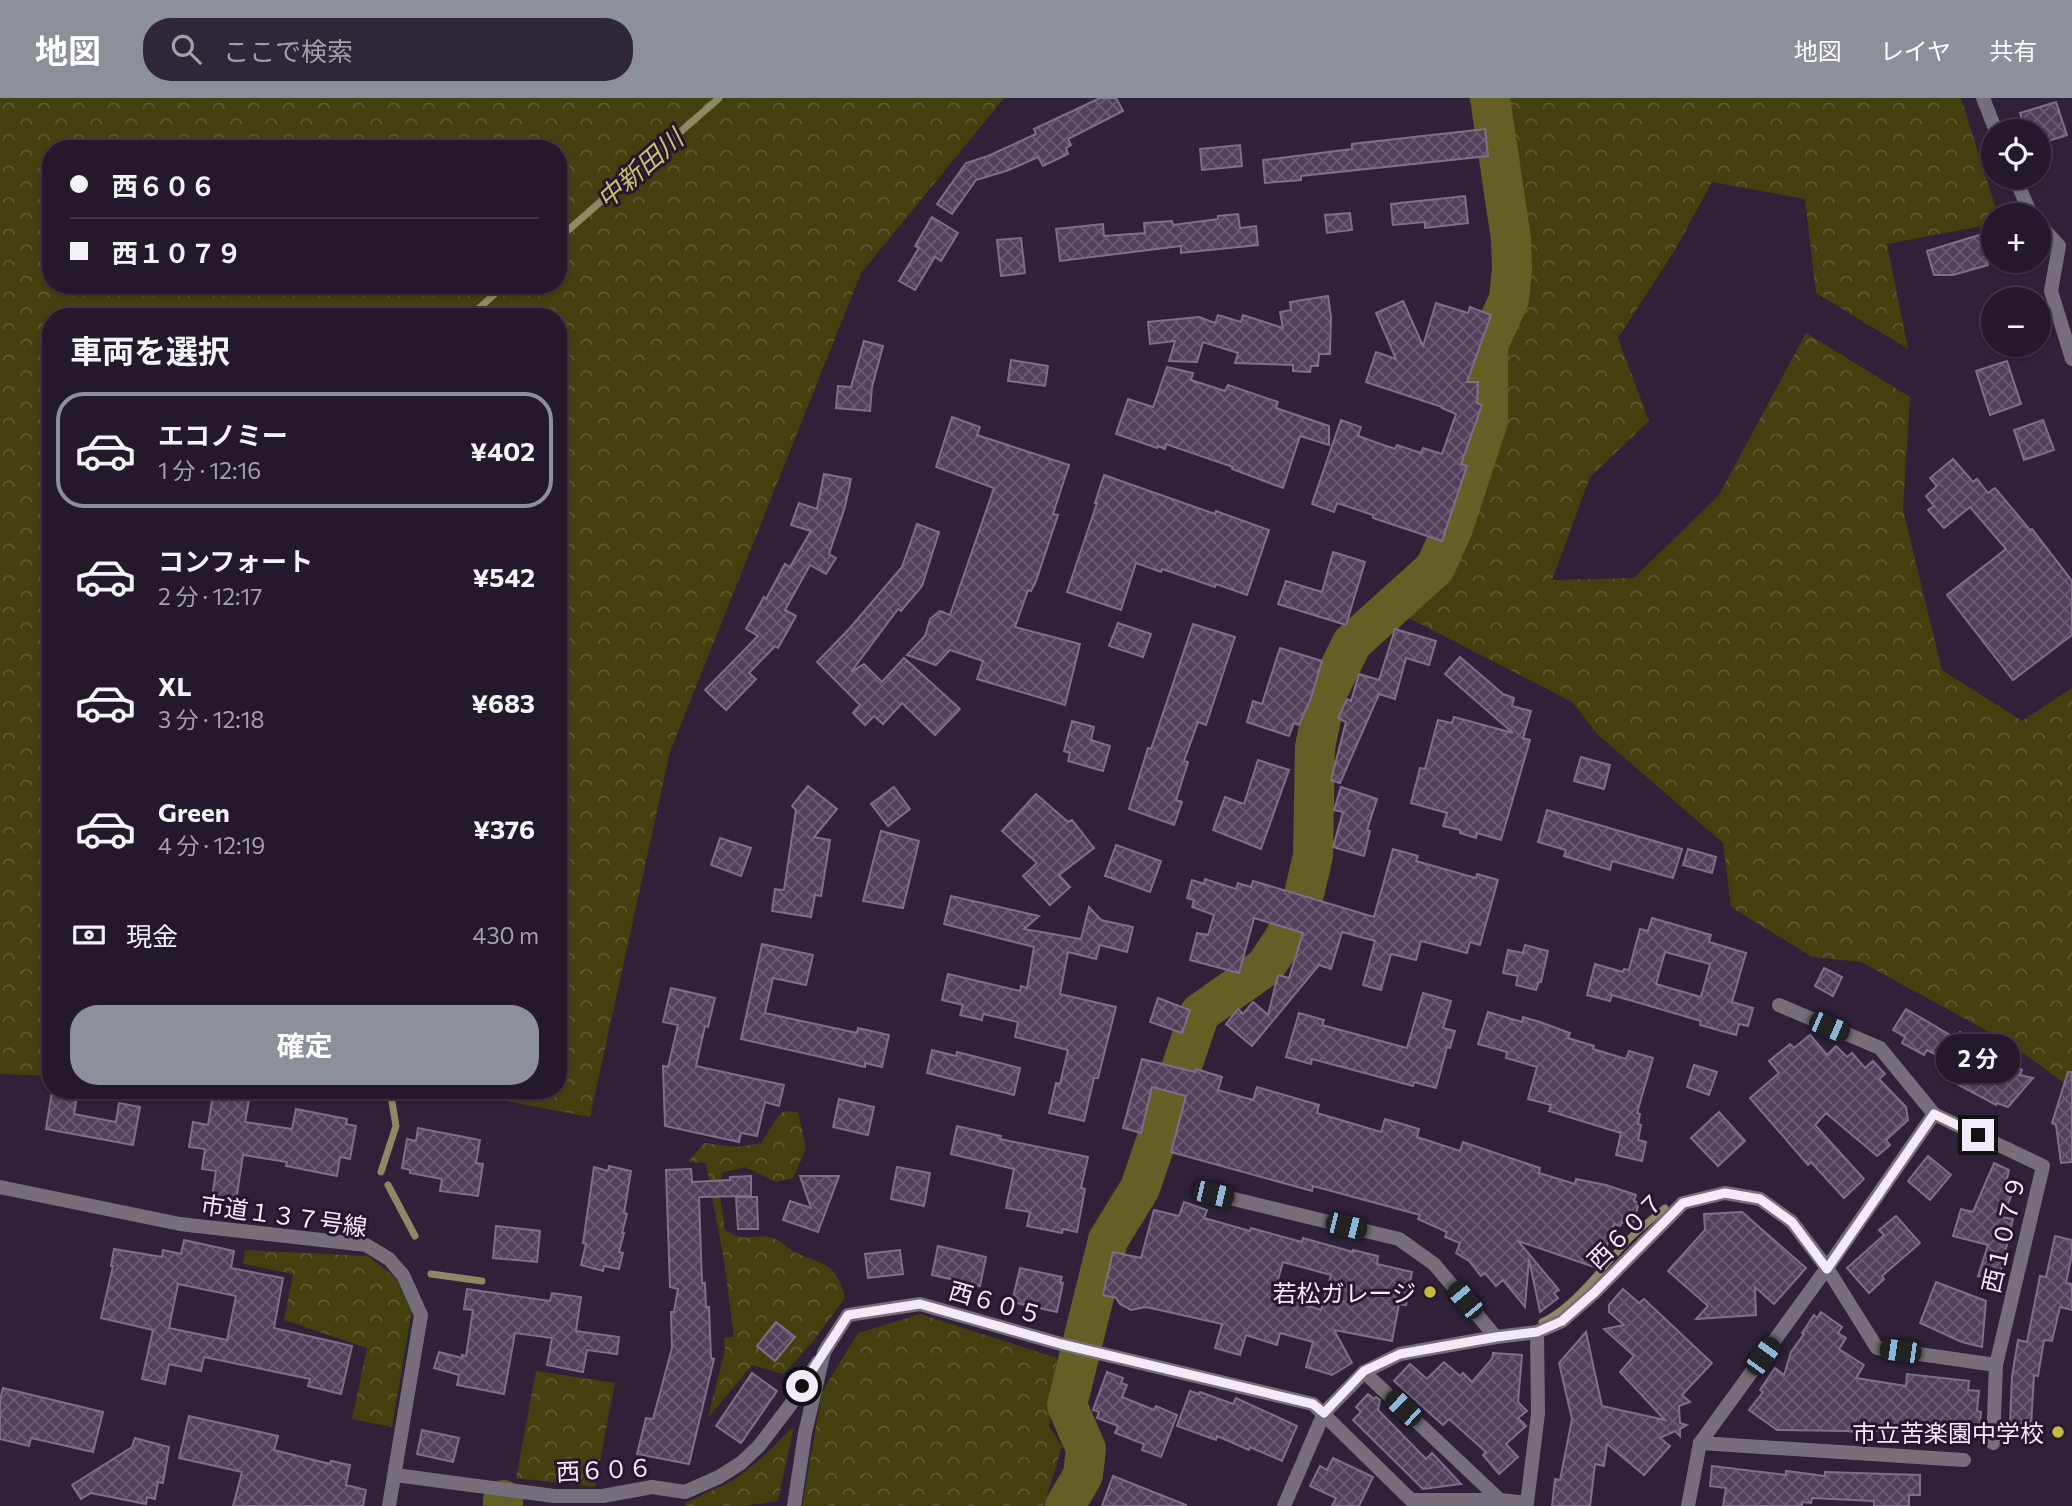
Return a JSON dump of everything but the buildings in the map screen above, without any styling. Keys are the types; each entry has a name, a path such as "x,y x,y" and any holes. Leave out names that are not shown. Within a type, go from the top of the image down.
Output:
{"street":[{"path":"1983,98 1991,119"},
{"path":"2051,233 2066,245 2051,291 2072,359"},
{"path":"1688,1506 1700,1443 1827,1269 1934,1114 1880,1048 1779,1005"},
{"name":"西１０７９","path":"1934,1114 2043,1166 1996,1364"},
{"name":"市道１３７号線","path":"0,1187 180,1224 366,1245 389,1259 403,1275 421,1315 389,1506"},
{"name":"西６０７","path":"1284,1506 1324,1413 1364,1371 1400,1354 1537,1332 1562,1321 1683,1203 1725,1193 1760,1199 1792,1222 1827,1269"},
{"path":"1213,1194 1399,1239 1434,1264 1496,1337"},
{"path":"1827,1269 1877,1348 1996,1364 1993,1443"},
{"name":"西６０５","path":"794,1506 805,1433 824,1352 848,1315 920,1304 1079,1348 1313,1404 1324,1413"},
{"path":"1324,1413 1411,1500 1500,1500 1527,1503 1538,1414 1537,1332"},
{"name":"西６０６","path":"395,1475 554,1496 603,1496 652,1487 685,1492 719,1477 741,1463 759,1446 792,1404 824,1352"},
{"path":"1364,1371 1500,1500"},
{"path":"1700,1443 1964,1460"}],"green space":[{"path":"0,98 1004,98 861,273 670,752 590,1117 495,1099 567,1099 567,308 42,308 42,1076 0,1074"},
{"path":"1503,98 1961,98 1981,161 1981,189 1990,189 1994,203 1981,203 1981,226 1887,244 1908,349 1816,293 1805,199 1712,182 1675,250 1618,338 1649,421 1590,477 1552,580 1634,578 1719,495 1806,333 1910,397 1903,510 1942,670 2022,721 2072,688 2072,1089 2011,1044 1861,962 1812,957 1731,907 1723,843 1597,734 1572,702 1399,613 1485,496 1485,366 1522,254 1491,168"},
{"path":"785,1111 798,1112 806,1148 793,1178 776,1182 745,1167 722,1173 719,1188 725,1230 745,1238 773,1238 796,1253 822,1263 838,1278 845,1298 811,1344 783,1374 752,1365 708,1418 725,1350 724,1338 734,1337 724,1261 706,1163 688,1162 704,1143 737,1147 761,1143 778,1116"},
{"path":"245,1250 368,1256 396,1278 412,1310 392,1427 352,1419 367,1348 284,1320 293,1274 243,1264"},
{"path":"920,1314 1057,1358 1049,1426 1062,1446 1044,1506 802,1506 822,1392 858,1333"},
{"path":"536,1371 615,1383 595,1487 516,1478"},
{"path":"794,1426 778,1501 744,1506 686,1506 685,1503 734,1480 763,1457"}],"waterway":[{"name":"中新田川","path":"567,231 719,98"},
{"path":"1065,1506 1083,1475 1086,1449 1067,1405 1108,1240 1140,1188 1200,1013 1265,967 1285,937 1303,898 1313,856 1315,747 1326,695 1352,643 1435,568 1453,528 1488,421 1488,346 1509,299 1512,269 1511,239 1490,98"},
{"name":"中新田川","path":"479,308 495,294"},
{"name":"中新田川","path":"381,1172 396,1126 392,1099"},
{"name":"中新田川","path":"388,1185 415,1236"},
{"path":"1542,1322 1566,1307 1628,1240 1665,1208"},
{"name":"中新田川","path":"431,1274 482,1281"},
{"name":"中新田川","path":"503,1500 503,1506"}],"place":[{"name":"若松ガレージ","path":"1430,1292"},
{"name":"市立苦楽園中学校","path":"2058,1432"}],"route":[{"path":"802,1386 848,1315 920,1304 1061,1344 1313,1404 1324,1413 1364,1371 1400,1354 1537,1332 1562,1321 1595,1292 1683,1203 1725,1193 1760,1199 1792,1222 1827,1269 1934,1114 1978,1135"}]}
